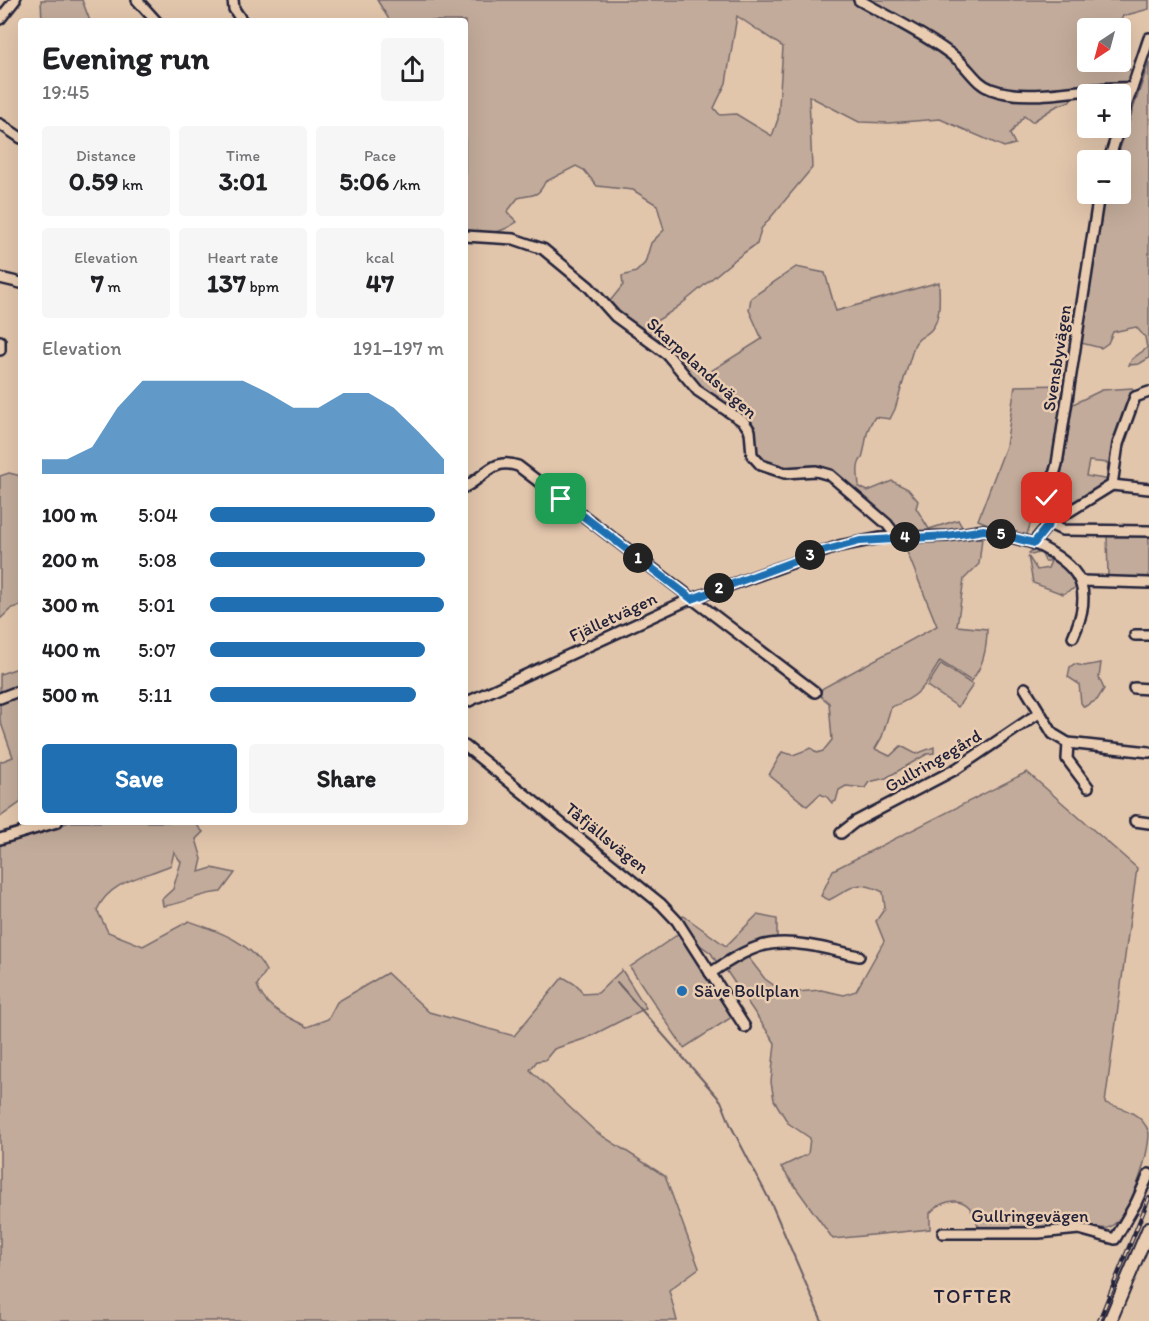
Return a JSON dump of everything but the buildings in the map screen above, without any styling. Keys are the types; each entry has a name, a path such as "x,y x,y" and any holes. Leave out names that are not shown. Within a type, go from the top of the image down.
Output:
{"main road":[{"path":"1110,1321 1149,1228"}],"street":[{"path":"0,19 15,0"},
{"path":"137,0 153,18"},
{"path":"233,0 234,9 240,18"},
{"path":"859,0 951,54 981,83 991,89 1027,93 1101,87 1132,88"},
{"path":"1131,91 1149,38"},
{"path":"0,124 18,136"},
{"name":"Svensbyvägen","path":"1049,524 1044,511 1058,464 1097,204"},
{"name":"Skarpelandsvägen","path":"468,236 514,240 543,249 589,287 615,316 667,354 698,391 742,420 750,431 752,455 761,465 789,474 816,471 826,473 887,524 897,537"},
{"path":"0,278 18,282"},
{"path":"0,341 0,350"},
{"path":"1112,485 1118,444 1135,397 1149,392"},
{"path":"468,485 491,466 505,463 518,466 814,692"},
{"path":"1034,543 1049,524 1112,485 1149,489"},
{"path":"1049,524 1066,531 1149,531"},
{"name":"Fjälletvägen","path":"468,702 692,599 834,547 897,537 947,536 984,530 1034,543 1059,556 1082,581"},
{"path":"1073,637 1083,608 1085,593 1082,581 1149,583"},
{"path":"1135,635 1149,635"},
{"path":"1025,688 1053,734 1068,743 1149,752"},
{"path":"1134,688 1149,689"},
{"path":"0,698 18,691"},
{"name":"Gullringegård","path":"842,833 853,823 957,769 1040,713"},
{"path":"1068,743 1067,759 1088,787"},
{"name":"Tåfjällsvägen","path":"468,748 655,899 677,921 745,1027"},
{"path":"1136,821 1149,823"},
{"path":"0,839 47,825"},
{"path":"710,972 757,948 771,944 794,944 859,956"},
{"name":"Gullringevägen","path":"943,1233 1039,1233 1079,1229 1115,1239 1136,1203 1149,1174"}],"shaded area":[{"path":"41,0 82,0 89,18 42,18"},
{"path":"377,0 1149,0 1149,9 1122,18 1077,18 1077,72 1131,70 1135,73 1130,84 1077,84 1077,89 1070,101 1055,107 1032,122 1024,116 1010,134 1015,144 1004,147 940,119 889,123 859,122 809,96 812,168 761,229 757,244 676,308 647,326 699,370 708,373 762,339 749,310 751,298 796,267 825,273 836,311 939,282 939,307 935,325 914,346 895,409 890,419 875,417 869,426 862,458 858,465 859,487 868,491 892,481 908,489 918,501 916,508 929,529 958,520 963,529 903,534 823,467 788,470 760,460 751,420 701,388 669,351 617,313 610,301 623,285 622,276 636,272 645,263 651,243 664,230 657,205 633,190 597,186 584,170 576,166 545,182 537,193 518,198 507,212 517,222 505,229 468,233 468,18 388,18","holes":["737,16 783,47 778,119 772,136 736,114 720,115 714,108 726,83"]},
{"path":"1149,62 1149,358 1139,364 1129,365 1132,359 1147,348 1145,337 1136,327 1113,332 1108,343 1101,348 1081,343 1103,204 1131,204 1131,150 1119,150 1123,138 1131,138 1131,115"},
{"path":"1064,385 1051,463 1027,534 1023,538 978,520 1006,446 1015,386"},
{"path":"1132,388 1134,392 1120,429 1111,475 1107,474 1108,463 1089,461 1086,476 1110,480 1110,484 1053,518 1049,509 1062,471 1073,404 1102,390"},
{"path":"9,473 18,475 18,607 12,608 0,619 0,476"},
{"path":"1107,536 1149,536 1149,578 1108,577"},
{"path":"982,538 979,564 964,579 957,626 987,629 985,650 979,669 971,681 940,661 921,690 909,699 891,707 882,737 875,749 890,756 901,746 916,754 934,747 934,753 927,754 886,778 869,782 865,788 846,786 839,790 836,801 832,803 820,794 807,806 769,775 782,752 793,755 811,748 817,753 823,751 832,740 829,703 818,694 823,688 937,626 903,542"},
{"path":"1035,548 1060,559 1081,585 1063,594 1033,583 1028,556 1037,570 1048,568 1051,561 1045,561 1041,552 1032,555 1029,553"},
{"path":"1101,663 1099,678 1104,689 1097,700 1084,707 1081,703 1079,684 1068,677 1070,667 1074,664 1084,666"},
{"path":"941,664 973,685 958,707 927,686"},
{"path":"18,668 18,804 0,817 0,762 13,757 0,720 0,674"},
{"path":"1027,772 1137,868 1105,1103 1125,1109 1137,1116 1149,1133 1146,1156 1137,1186 1124,1213 1108,1228 980,1230 969,1207 960,1201 954,1201 938,1206 930,1213 930,1229 833,1239 781,1167 808,1154 810,1138 788,1123 774,1100 771,1082 775,1043 724,967 748,957 765,979 785,993 821,990 844,995 856,991 884,941 876,921 885,908 883,892 860,885 829,900 821,896 833,870"},
{"path":"60,825 197,825 203,832 196,839 202,859 199,872 212,868 235,873 221,892 205,894 177,904 163,906 162,899 173,889 181,862 174,852 171,865 119,886 103,900 97,910 108,932 143,946 189,921 234,939 253,953 266,971 257,985 265,1000 277,1010 307,1027 328,1019 337,1002 387,973 429,1012 514,1036 563,977 578,986 583,994 598,993 622,970 646,1008 587,1038 554,1049 545,1060 537,1061 530,1070 596,1132 665,1176 699,1268 669,1290 677,1321 0,1321 0,844"},
{"path":"757,915 777,919 777,939 752,944 717,963 711,953 693,940 678,918 684,916 726,946"},
{"name":"Säve Bollplan","path":"680,933 735,1015 684,1048 630,967"}],"waterway":[{"path":"617,982 721,1101 731,1126 772,1205 822,1321"}],"railway":[{"path":"1099,1321 1149,1198"}],"place":[{"name":"Säve Bollplan","path":"682,991"}],"district":[{"name":"TOFTER","path":"973,1296"}],"route":[{"path":"561,499 692,599 819,552 860,541 897,537 947,536 991,530 1019,541 1034,543 1049,524 1044,511 1047,498"}]}
